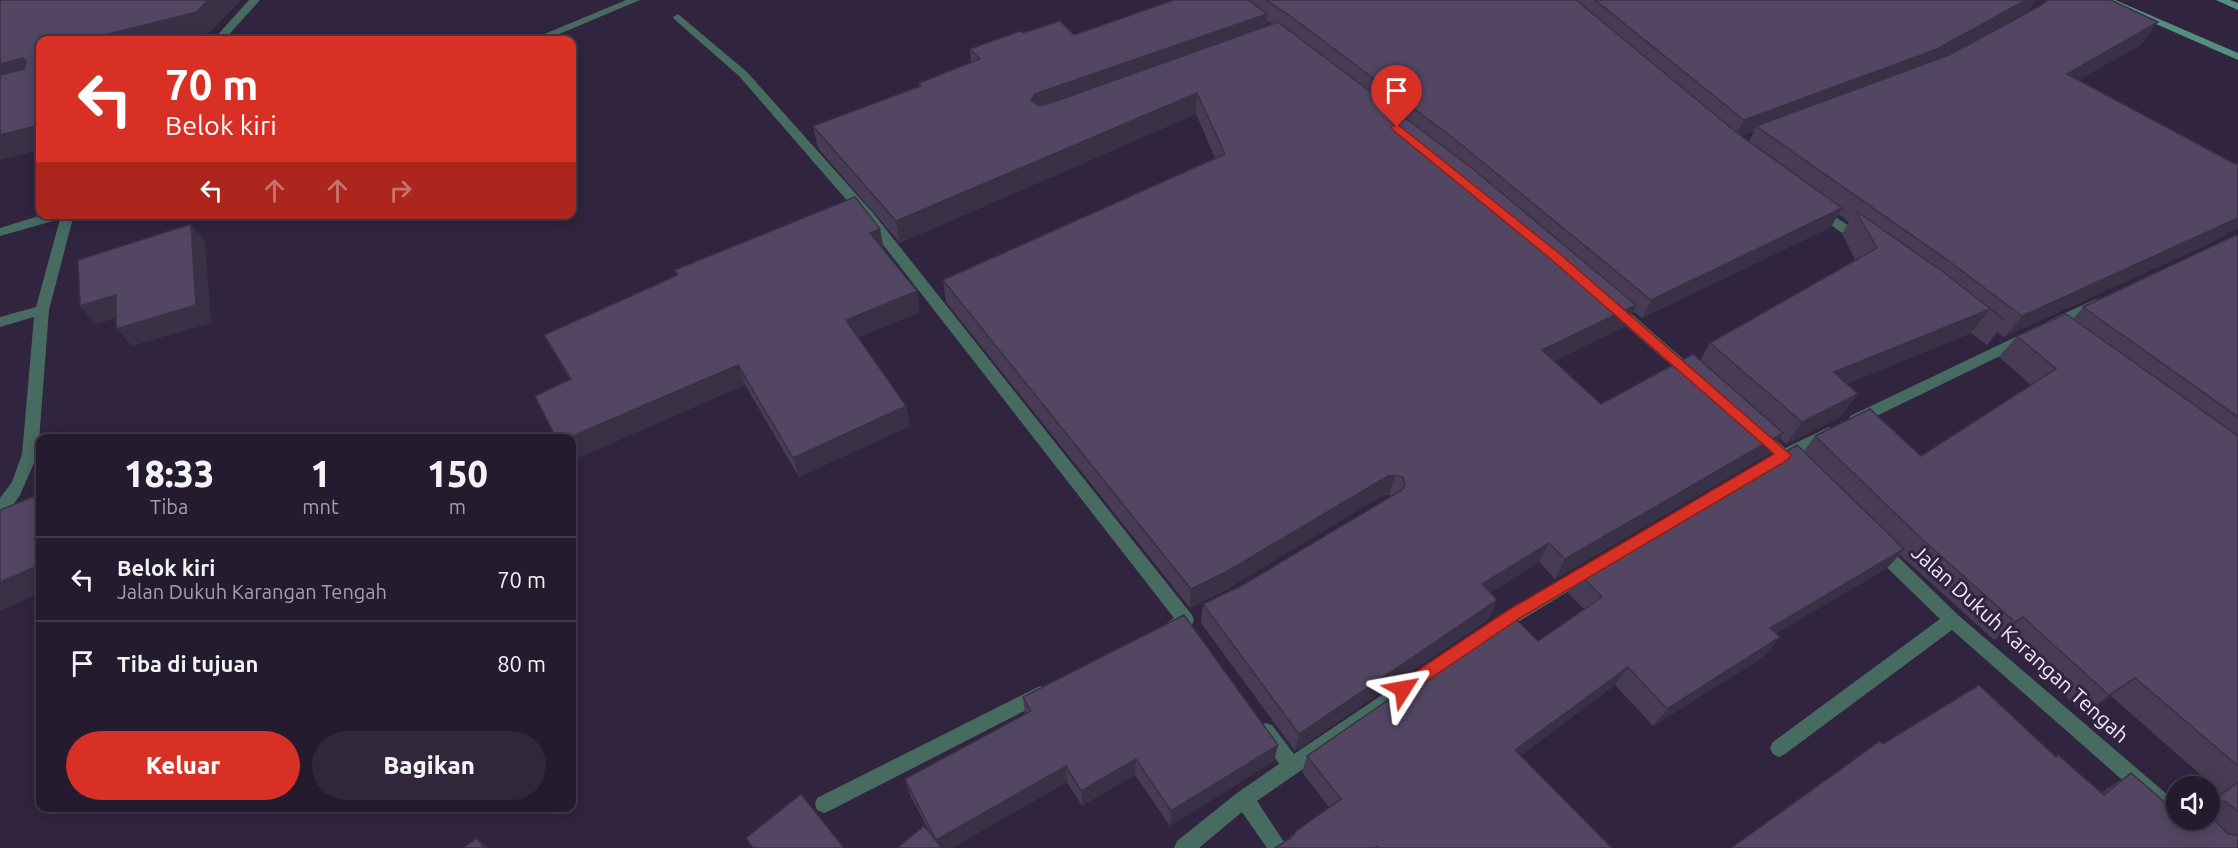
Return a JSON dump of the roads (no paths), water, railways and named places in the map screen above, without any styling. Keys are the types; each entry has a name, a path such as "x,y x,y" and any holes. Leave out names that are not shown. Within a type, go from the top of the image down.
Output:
{"main road":[{"path":"2106,0 2238,57"},
{"path":"2221,0 2238,7"}],"street":[{"path":"220,36 255,0"},
{"path":"546,36 635,0"},
{"path":"678,17 743,74 868,216 1190,625"},
{"path":"1806,200 1873,248"},
{"path":"0,232 45,219"},
{"path":"0,508 23,476 30,454 42,310 67,219"},
{"path":"1600,295 1705,387"},
{"path":"1764,467 1998,343 2054,330 2111,298"},
{"path":"0,322 42,310"},
{"path":"1749,425 1809,479"},
{"name":"Jalan Dukuh Karangan Tengah","path":"1866,536 1952,620 2166,805"},
{"path":"1184,848 1244,799 1291,765 1515,613 1605,561"},
{"path":"1154,637 1190,625 1204,611"},
{"path":"1779,747 1952,620"},
{"path":"824,804 1059,685"},
{"path":"1256,717 1291,765"},
{"path":"1244,799 1278,848"}]}
